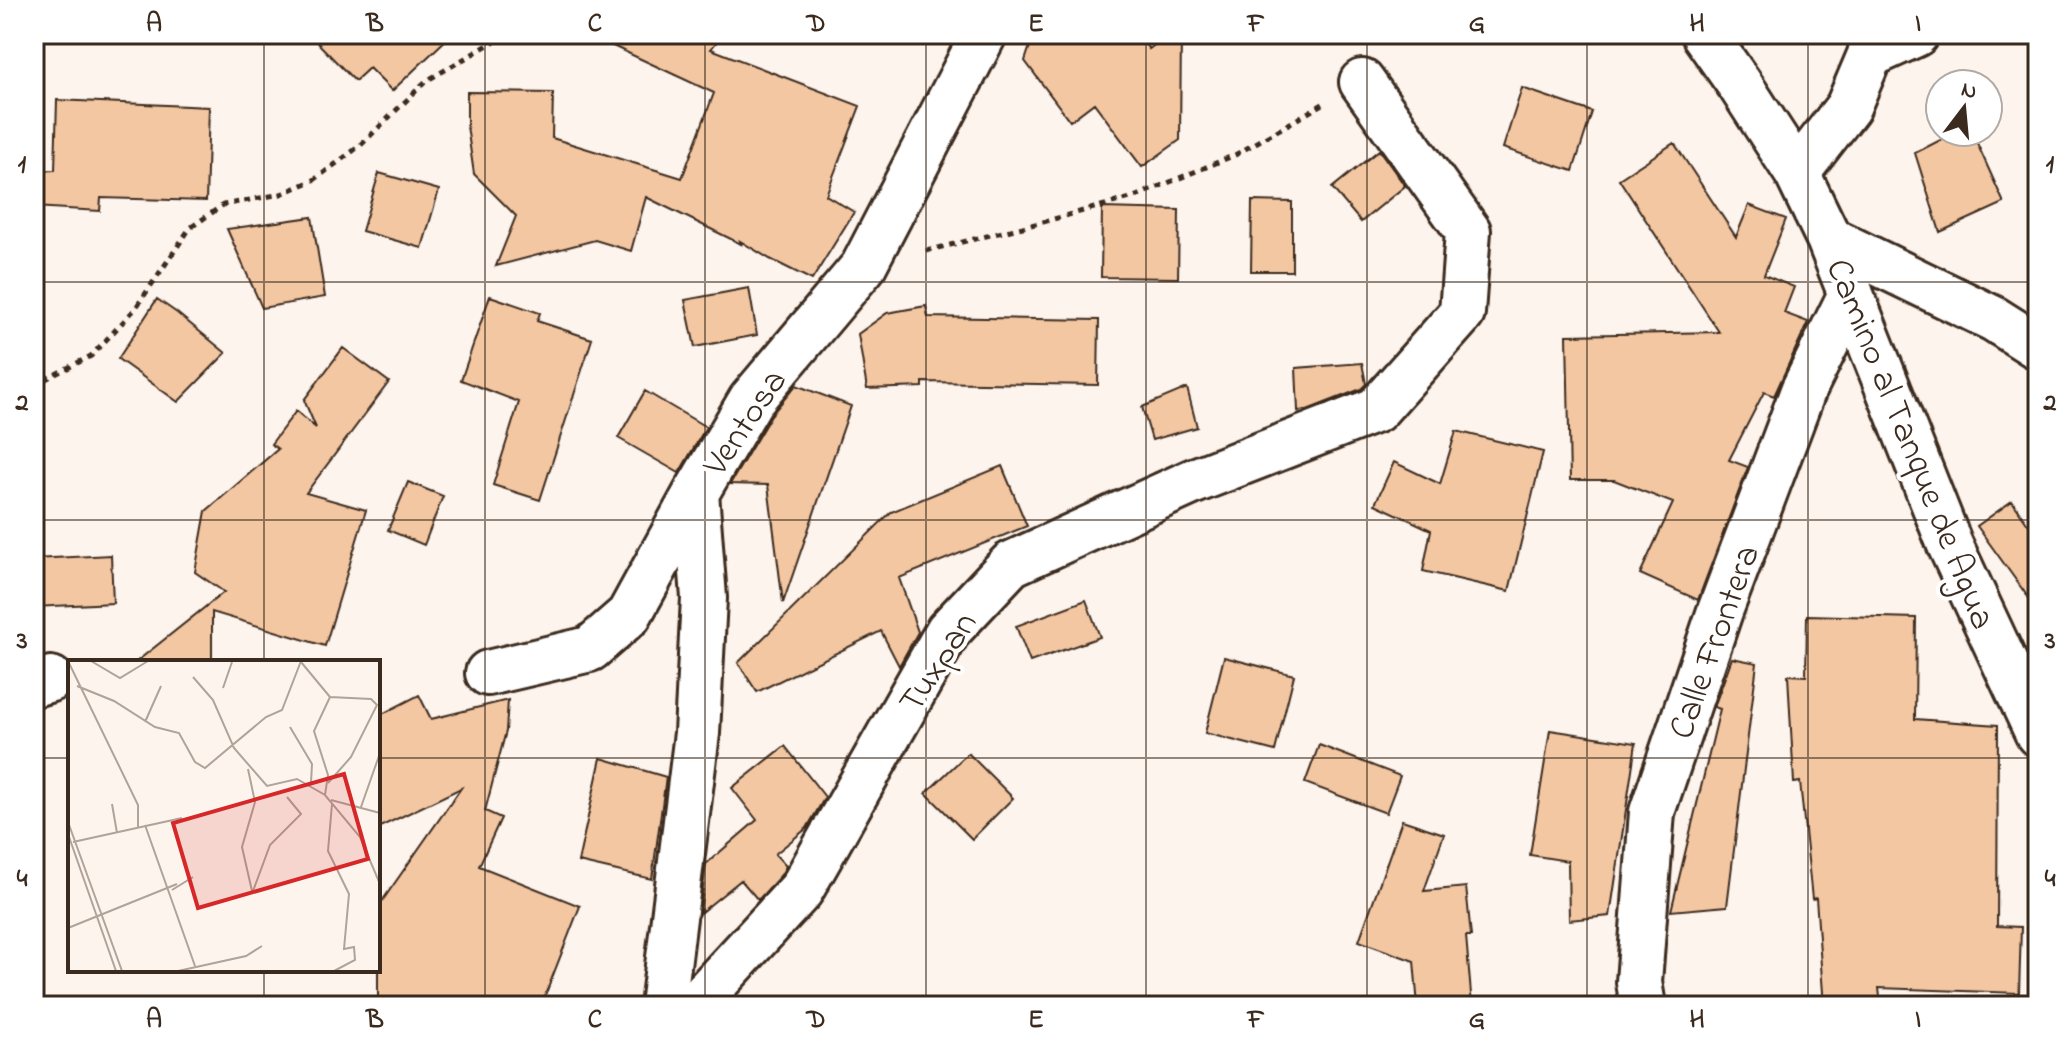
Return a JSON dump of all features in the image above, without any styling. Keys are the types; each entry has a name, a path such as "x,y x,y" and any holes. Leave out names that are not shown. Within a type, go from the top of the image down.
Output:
{"street":[{"name":"Ventosa","path":"663,1006 697,733 704,598 696,493 751,400 863,267 984,34"},
{"name":"Camino al Tanque de Agua","path":"1704,34 1797,173 1829,239 1950,545 2038,734"},
{"path":"1797,173 1848,107 1872,44 1916,34"},
{"name":"Tuxpan","path":"694,1006 801,890 948,631 1011,564 1194,481 1376,410 1462,313 1468,231 1362,82"},
{"path":"1829,239 1994,319 2038,347"},
{"name":"Calle Frontera","path":"1643,1006 1639,982 1652,812 1720,611 1803,391 1851,294"},
{"path":"488,673 590,649 629,615 696,493"}],"path":[{"path":"34,385 91,356 135,309 190,228 223,205 281,194 314,180 361,145 426,81 507,34"},
{"path":"863,267 1134,197 1235,155 1362,82"}],"building":[{"path":"309,34 452,34 392,91 369,68 355,81"},
{"path":"587,34 723,34 711,49 860,106 826,195 854,212 812,280 740,241 741,244 646,197 631,251 595,240 496,266 516,216 474,174 467,126 467,92 553,93 552,138 682,178 714,93"},
{"path":"1034,34 1137,34 1149,49 1169,34 1181,34 1180,140 1142,167 1094,103 1070,121 1025,61"},
{"path":"1522,88 1592,112 1573,171 1503,148"},
{"path":"57,100 209,107 206,201 101,198 100,211 34,207 34,171 55,170"},
{"path":"1674,143 1736,237 1749,205 1786,219 1764,275 1794,287 1784,313 1808,322 1774,396 1764,392 1729,460 1748,467 1698,600 1640,574 1673,503 1614,480 1570,480 1567,335 1719,332 1619,179"},
{"path":"1925,148 1979,148 2004,203 1940,232 1915,153"},
{"path":"1379,150 1405,186 1361,222 1332,188"},
{"path":"379,173 439,190 422,248 362,231"},
{"path":"1252,201 1292,202 1292,271 1251,271"},
{"path":"1102,208 1179,210 1178,278 1101,277"},
{"path":"312,217 325,297 262,308 227,229"},
{"path":"749,288 757,335 695,347 685,300"},
{"path":"490,296 540,313 537,321 592,339 540,500 493,485 519,402 461,380"},
{"path":"157,299 226,353 178,402 118,359"},
{"path":"926,306 928,317 1099,320 1098,385 923,382 923,387 867,389 858,334 887,313"},
{"path":"343,348 389,382 306,493 366,510 325,646 212,612 212,660 139,660 224,592 195,572 206,511 278,449 271,444 296,411 316,428 304,400"},
{"path":"1362,363 1366,384 1361,389 1298,411 1296,368"},
{"path":"796,385 851,406 783,603 768,485 730,484 771,415"},
{"path":"1187,388 1197,427 1152,440 1142,407"},
{"path":"645,391 706,427 679,473 618,438"},
{"path":"1456,431 1543,452 1509,591 1423,571 1431,530 1375,504 1394,462 1440,484"},
{"path":"1002,466 1027,526 899,578 918,632 899,666 881,631 757,692 738,663 891,512"},
{"path":"408,482 443,496 424,545 388,530"},
{"path":"2012,501 2038,538 2038,611 1977,526"},
{"path":"111,555 113,603 34,607 34,559"},
{"path":"1086,600 1100,637 1030,662 1016,626"},
{"path":"1807,615 1916,618 1915,719 1998,725 1997,926 2021,927 2019,993 1879,988 1881,1006 1824,1006 1816,898 1812,899 1800,782 1794,783 1788,675 1806,676"},
{"path":"1224,657 1294,675 1275,751 1205,733"},
{"path":"1732,658 1757,663 1727,906 1671,911 1720,709 1714,707"},
{"path":"419,695 431,719 508,700 506,731 485,811 501,818 479,866 580,906 541,1006 378,1006 380,904 461,788 380,827 380,715"},
{"path":"1550,730 1636,743 1610,916 1569,920 1568,861 1530,855"},
{"path":"1319,745 1400,776 1386,813 1305,783"},
{"path":"785,746 825,797 807,828 775,854 786,866 758,900 741,880 700,913 706,864 757,820 732,788"},
{"path":"968,753 1013,798 972,839 926,793"},
{"path":"601,758 666,777 652,879 578,862"},
{"path":"1402,820 1444,834 1424,891 1466,887 1471,936 1466,936 1472,1006 1418,1006 1414,961 1359,941"}]}
